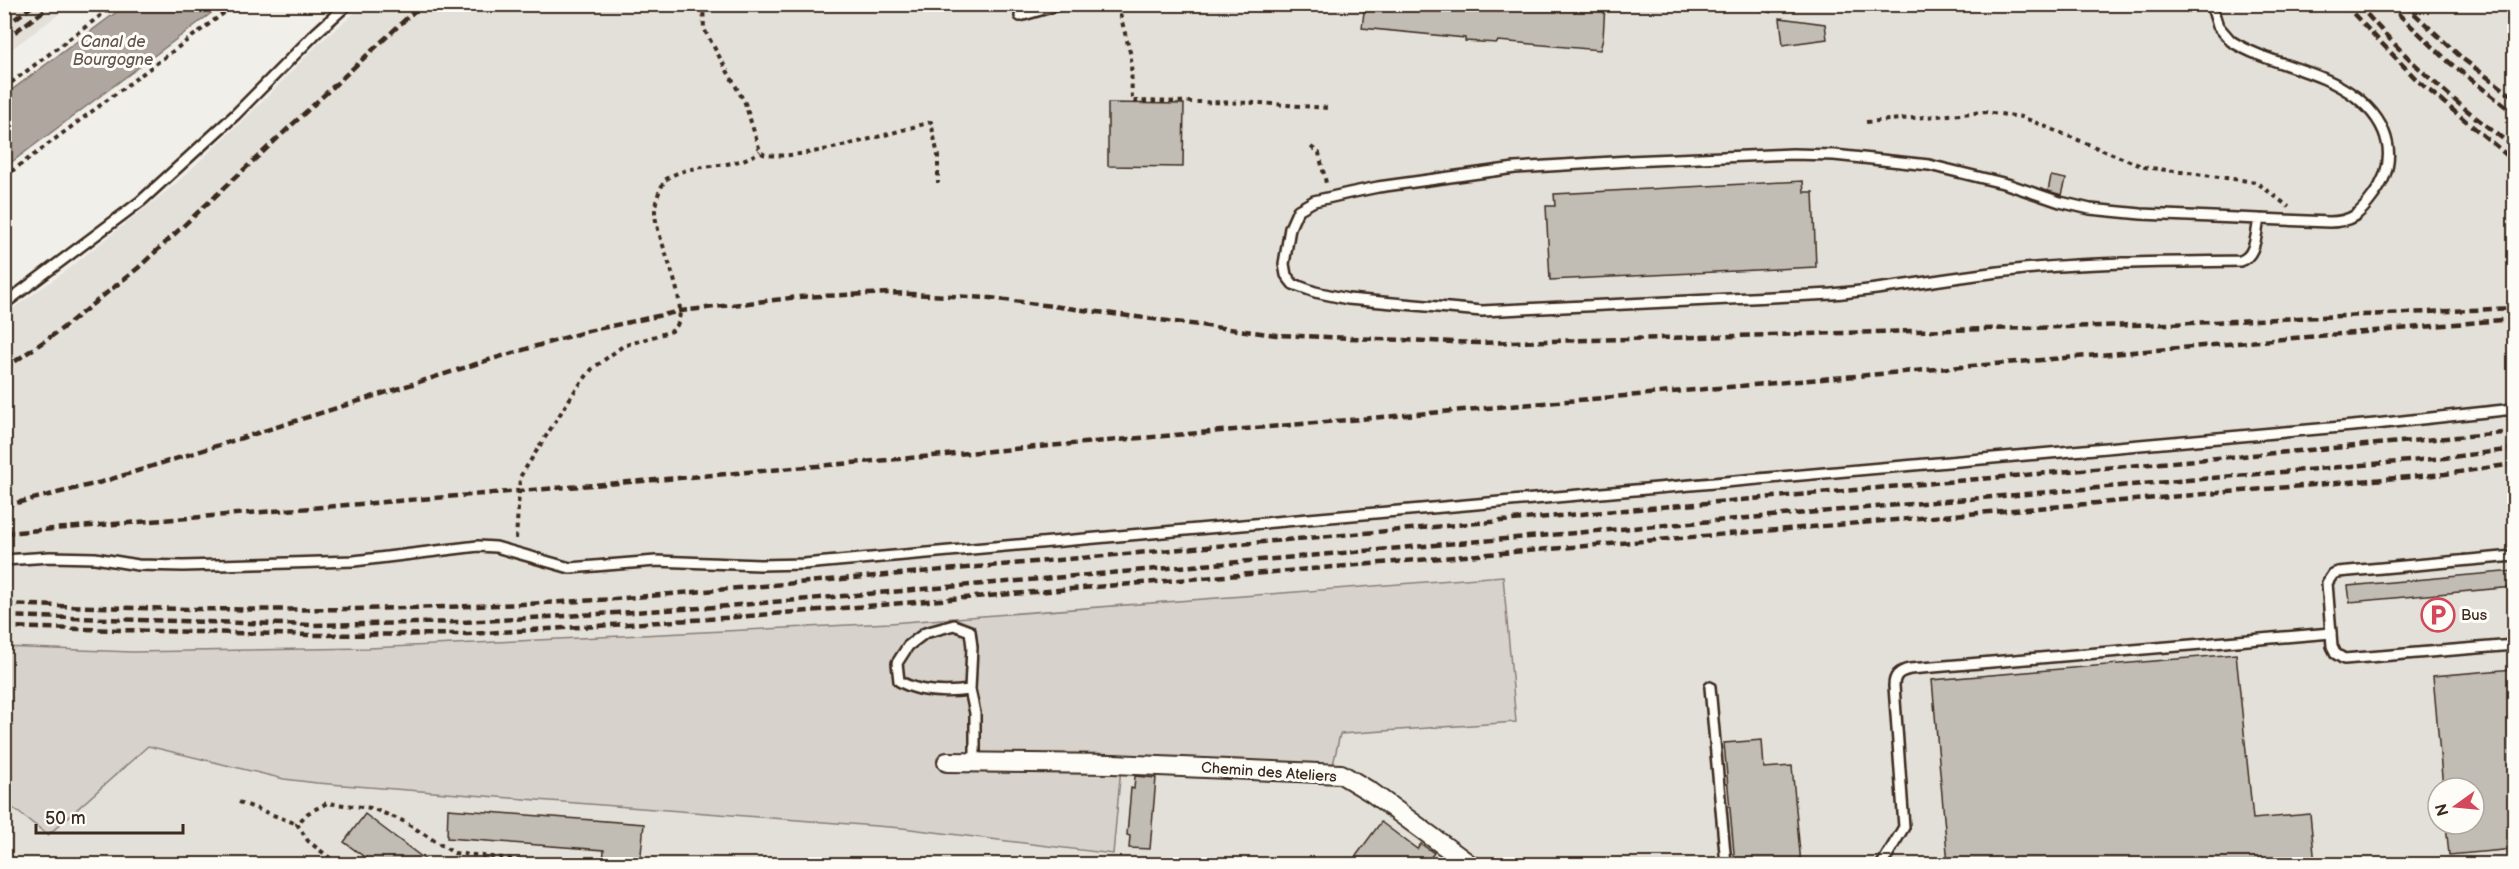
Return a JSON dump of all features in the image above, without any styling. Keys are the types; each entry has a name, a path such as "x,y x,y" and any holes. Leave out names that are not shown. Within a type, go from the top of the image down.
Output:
{"street":[{"name":"Chemin des Ateliers","path":"947,762 1113,764 1341,774 1371,792 1469,864"}],"lane":[{"path":"4,304 141,201 235,115 348,4"},
{"path":"1020,16 1062,4"},
{"path":"2211,4 2218,26 2231,41 2345,90 2367,107 2384,132 2389,152 2388,170 2379,189 2363,210 2350,220 2306,221 2090,209 2060,202 2007,184 1929,165 1834,154 1629,161 1515,168 1378,187 1308,203 1295,216 1290,228 1284,264 1286,275 1293,284 1315,292 1348,298 1482,311 1832,294 2066,266 2240,261 2247,259 2251,254 2259,219"},
{"path":"4,560 50,557 95,558 138,565 183,566 354,561 465,546 496,548 570,567 656,561 759,565 804,564 2514,410"},
{"path":"2514,556 2338,572 2327,583 2333,650 2344,659 2514,645"},
{"path":"970,690 953,692 912,689 899,681 897,663 908,646 925,633 954,625 970,631 972,647 970,690 975,713 975,762"},
{"path":"1882,864 1904,827 1894,686 1896,676 1900,672 1910,669 2331,633"},
{"path":"1710,687 1726,864"}],"path":[{"path":"4,88 116,4"},
{"path":"4,177 236,4"},
{"path":"703,4 704,29 745,103 760,151 770,156 812,152 931,122 938,156 938,183"},
{"path":"1741,4 1773,12"},
{"path":"1120,14 1131,56 1132,101 1259,103 1328,108"},
{"path":"1866,122 1986,112 2022,117 2144,167 2256,182 2306,221"},
{"path":"1311,147 1319,153 1326,183 1346,179 1349,193"},
{"path":"512,552 518,533 520,477 576,389 592,369 623,346 672,331 678,327 680,303 654,210 665,180 684,172 743,160 760,151"},
{"path":"239,802 297,824 308,841 338,864"},
{"path":"297,824 308,813 327,803 371,808 403,821 454,853 560,864"}],"shaded area":[{"path":"5,4 71,4 71,5 5,54"},
{"path":"364,5 2514,5 2514,864 5,864 4,802 48,835 148,746 284,779 317,783 902,828 1113,854 1121,769 1333,765 1340,734 1516,722 1503,576 890,623 369,648 132,652 5,647 5,314 63,273 174,185 253,111 318,44"},
{"path":"1503,576 1516,722 1340,734 1333,765 1122,757 1113,854 902,828 317,783 284,779 148,746 48,835 5,802 4,647 132,652 369,648 890,623"}],"water":[{"name":"Canal de Bourgogne","path":"126,5 222,5 5,167 5,95"}],"building":[{"path":"1365,4 1467,11 1468,4 1605,4 1603,39 1600,50 1498,41 1497,43 1465,41 1465,38 1362,28"},
{"path":"1780,18 1825,24 1827,39 1783,45"},
{"path":"1108,103 1184,104 1183,167 1108,166"},
{"path":"2051,176 2066,179 2062,195 2048,191"},
{"path":"1803,181 1804,192 1813,192 1816,267 1550,280 1546,206 1555,206 1554,194"},
{"path":"2514,571 2514,587 2350,602 2348,586"},
{"path":"2236,654 2253,819 2310,814 2315,864 1948,864 1932,680"},
{"path":"2514,669 2514,849 2449,855 2447,836 2486,836 2486,776 2442,776 2433,676"},
{"path":"1762,740 1764,768 1792,766 1801,864 1735,864 1724,743"},
{"path":"1135,776 1156,778 1150,849 1129,848 1130,836 1127,835 1131,788 1134,789"},
{"path":"448,809 644,824 640,864 603,864 604,850 447,838"},
{"path":"365,814 431,864 374,864 344,842"},
{"path":"1381,822 1417,849 1421,844 1434,853 1430,858 1438,864 1350,864"}],"railway":[{"path":"4,27 35,4"},
{"path":"4,40 53,4"},
{"path":"4,369 59,331 138,268 422,4"},
{"path":"2344,4 2418,81 2514,161"},
{"path":"2358,4 2432,80 2514,147"},
{"path":"2388,4 2450,63 2514,113"},
{"path":"2404,4 2463,59 2514,97"},
{"path":"4,506 102,482 588,331 681,311 799,297 890,293 990,298 1276,335 1479,343 2170,324 2514,308"},
{"path":"4,533 679,478 2514,319"},
{"path":"4,604 309,609 462,606 614,599 2514,432"},
{"path":"4,616 314,625 464,622 716,607 2444,458 2514,449"},
{"path":"4,627 314,635 468,634 724,618 2445,474 2514,464"}],"place":[{"name":"Bus","path":"2438,615"}]}
